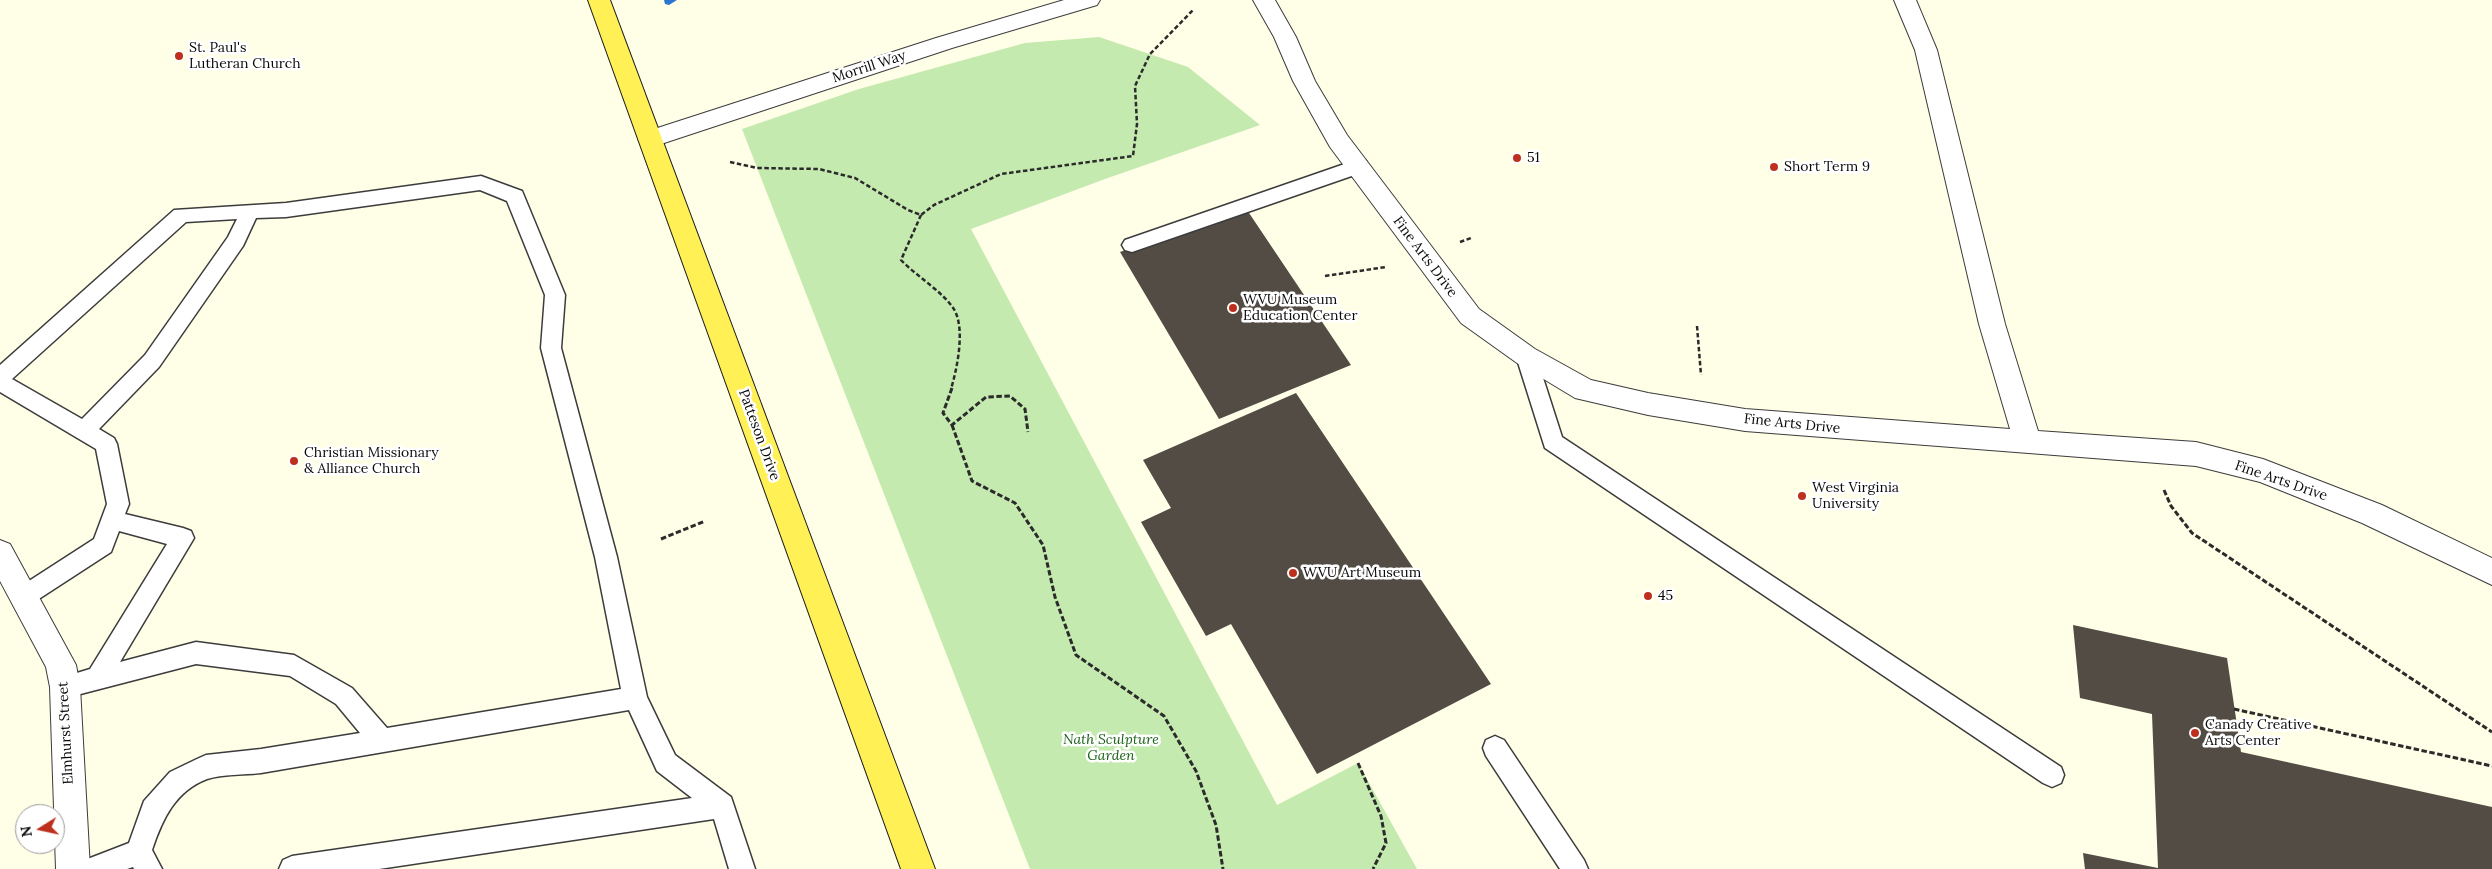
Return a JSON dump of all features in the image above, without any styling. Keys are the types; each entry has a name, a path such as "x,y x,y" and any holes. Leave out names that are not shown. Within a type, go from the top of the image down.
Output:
{"main road":[{"name":"Patteson Drive","path":"599,0 918,869"}],"street":[{"name":"Morrill Way","path":"650,139 944,43 1090,0"},
{"name":"Fine Arts Drive","path":"1264,0 1285,37 1304,81 1338,141 1359,166 1470,316 1526,356 1585,390 1648,404 1744,420 1842,430 2196,454 2263,471 2372,514 2492,572"},
{"path":"1906,0 1926,50 1992,324 2027,442"},
{"name":"Elmhurst Street","path":"0,553 61,665 65,687 73,869"}],"lane":[{"path":"1132,245 1359,166"},
{"path":"0,378 181,215 286,210 481,183 515,196 555,295 551,348 606,557 635,698 666,763 722,806 742,869"},
{"path":"84,431 152,362 236,241 250,212"},
{"path":"1526,356 1553,442 2052,775"},
{"path":"0,382 106,444 118,504 102,545 23,597"},
{"path":"98,678 140,605 183,538 112,520"},
{"path":"65,687 196,653 294,666 344,696 382,740"},
{"path":"94,869 143,861 153,810 179,780 206,767 261,761 635,698"},
{"path":"1495,748 1575,869"},
{"path":"292,869 722,806"}],"path":[{"path":"1194,9 1150,54 1135,86 1137,124 1133,156 1001,174 934,205 920,215 901,260 914,276 938,294 956,313 961,348 954,382 942,412 952,425 972,480 1014,503 1043,545 1055,597 1076,655 1164,716 1196,771 1216,825 1223,869"},
{"path":"730,162 756,168 819,169 855,178 908,210 920,215"},
{"path":"1325,276 1393,266"},
{"path":"1697,326 1702,382"},
{"path":"952,425 986,397 1010,396 1025,409 1028,432"},
{"path":"2162,484 2171,506 2192,533 2492,732"},
{"path":"661,539 705,521"},
{"path":"2234,709 2492,766"},
{"path":"1358,763 1381,816 1386,844 1373,869"}],"green space":[{"name":"Nath Sculpture Garden","path":"1099,37 1188,67 1260,125 1105,179 971,229 1277,805 1358,763 1417,869 1030,869 742,129 859,89 1025,43"}],"building":[{"name":"WVU Museum Education Center","path":"1245,207 1351,365 1219,419 1120,252"},
{"name":"WVU Art Museum","path":"1296,393 1491,684 1317,774 1231,624 1206,636 1141,522 1171,508 1143,460"},
{"name":"Canady Creative Arts Center","path":"2073,625 2227,658 2241,752 2492,807 2492,869 2085,869 2083,853 2158,868 2152,714 2080,698"}],"place":[{"name":"St. Paul's Lutheran Church","path":"179,56"},
{"name":"51","path":"1517,158"},
{"name":"Short Term 9","path":"1774,167"},
{"name":"WVU Museum Education Center","path":"1233,308"},
{"name":"Christian Missionary & Alliance Church","path":"294,461"},
{"name":"West Virginia University","path":"1802,496"},
{"name":"WVU Art Museum","path":"1293,573"},
{"name":"45","path":"1648,596"},
{"name":"Canady Creative Arts Center","path":"2195,733"}]}
